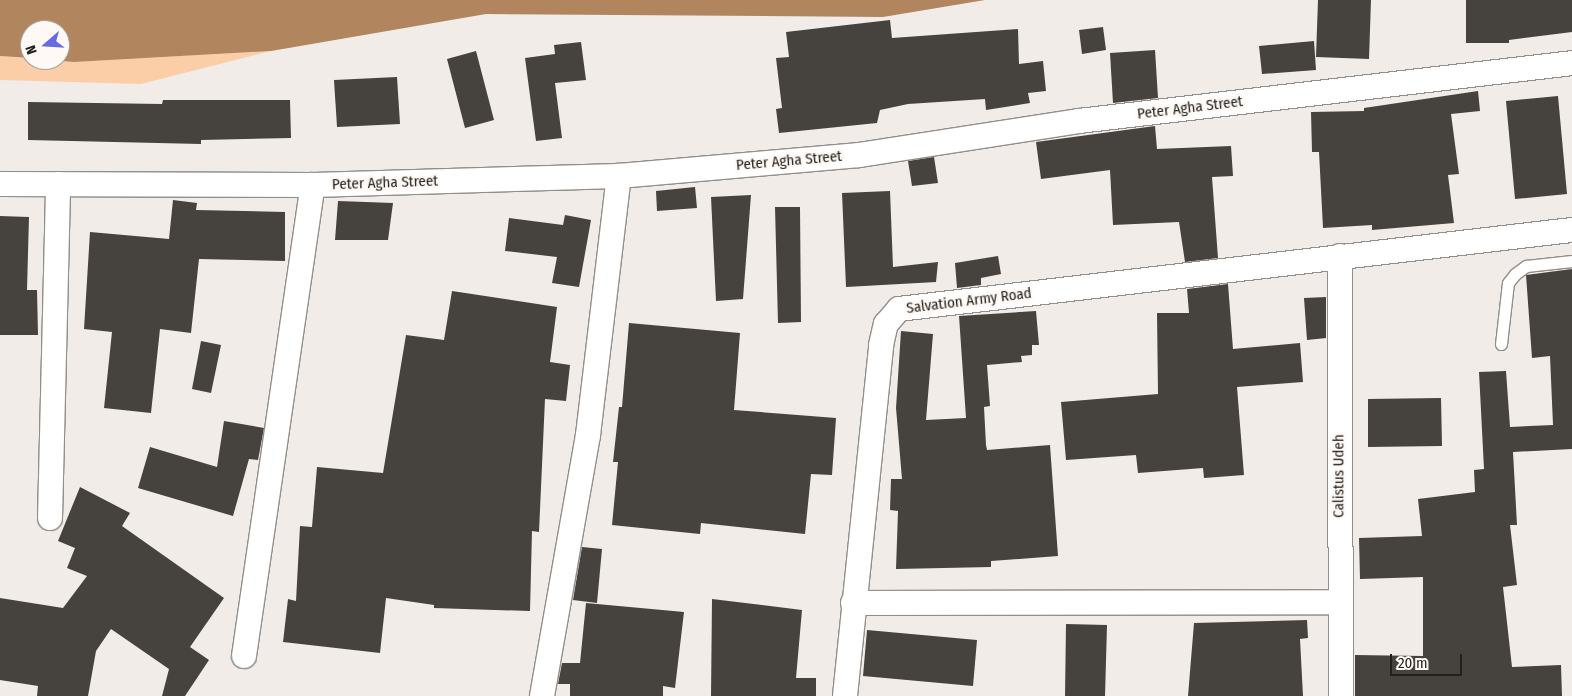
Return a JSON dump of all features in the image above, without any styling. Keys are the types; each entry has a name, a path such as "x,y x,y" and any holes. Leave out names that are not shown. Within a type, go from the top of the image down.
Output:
{"street":[{"name":"Peter Agha Street","path":"0,184 313,185 619,176 858,156 1079,121 1572,63"},
{"path":"542,696 588,435 619,176"},
{"path":"50,518 58,184"},
{"path":"244,656 313,185"},
{"name":"Salvation Army Road","path":"845,696 881,345 886,324 899,309 1572,230"},
{"name":"Calistus Udeh","path":"1340,256 1339,602 1341,696"},
{"path":"854,603 1339,602"}],"lane":[{"path":"1501,344 1508,283 1515,274 1526,266 1572,261"}],"shaded area":[{"path":"0,0 985,0 883,17 486,14 271,51 74,62 70,62 70,20 20,20 20,57 0,56"},
{"path":"271,51 141,84 0,80 0,56 20,58 20,70 70,70 70,62"}],"building":[{"path":"1318,0 1371,0 1369,59 1316,57"},
{"path":"1466,0 1572,0 1572,32 1509,40 1509,43 1466,43"},
{"path":"890,20 892,38 1018,29 1019,64 1043,61 1046,91 1028,93 1030,103 986,110 985,99 908,104 880,110 877,123 779,133 776,109 782,108 776,58 789,57 786,32"},
{"path":"1103,27 1106,50 1082,54 1079,30"},
{"path":"1314,41 1316,70 1262,74 1259,46"},
{"path":"581,42 586,80 555,83 562,138 536,141 525,58 555,54 554,45"},
{"path":"1155,50 1158,98 1113,103 1110,53"},
{"path":"476,51 494,120 465,128 447,59"},
{"path":"397,77 400,124 337,127 334,80"},
{"path":"1478,91 1480,111 1451,114 1459,174 1448,175 1454,223 1372,230 1372,225 1323,228 1319,152 1312,152 1311,112 1364,111 1364,108"},
{"path":"1558,96 1567,194 1515,199 1506,101"},
{"path":"163,100 290,100 291,138 201,140 201,144 28,140 28,102 162,104"},
{"path":"1155,126 1157,149 1231,146 1233,176 1212,177 1218,258 1185,262 1179,222 1113,225 1110,170 1041,179 1036,142"},
{"path":"934,157 938,183 912,186 908,161"},
{"path":"695,187 697,208 657,211 656,191"},
{"path":"890,191 893,267 938,262 936,282 846,287 842,193"},
{"path":"751,195 743,299 716,301 711,197"},
{"path":"173,200 197,203 196,210 285,212 285,261 199,259 191,333 160,329 151,413 104,408 112,332 84,329 90,232 169,239"},
{"path":"338,201 393,203 388,240 335,240"},
{"path":"775,207 800,207 801,322 778,323"},
{"path":"565,215 591,220 579,287 552,283 557,257 505,251 509,218 563,225"},
{"path":"0,216 29,217 27,290 37,290 38,335 0,335"},
{"path":"998,256 1001,274 981,278 981,285 957,288 955,263"},
{"path":"1572,269 1572,449 1513,452 1517,525 1510,525 1517,585 1503,587 1512,667 1561,665 1562,696 1355,696 1355,655 1423,656 1423,577 1360,579 1359,538 1422,536 1418,499 1475,492 1474,470 1484,469 1479,372 1506,371 1510,427 1553,425 1550,356 1532,358 1526,275"},
{"path":"1228,284 1233,349 1300,343 1303,382 1237,387 1244,475 1204,478 1203,468 1138,473 1136,455 1066,460 1061,402 1158,394 1157,313 1189,313 1187,289"},
{"path":"452,291 557,307 550,362 570,365 566,401 545,399 539,532 532,531 530,611 434,608 434,605 386,598 380,653 283,642 288,599 296,601 300,526 312,527 317,467 383,473 406,335 444,340"},
{"path":"1326,297 1326,338 1307,340 1304,298"},
{"path":"1036,311 1039,345 1032,345 1032,355 1021,356 1022,362 987,365 990,406 984,407 986,445 987,450 1050,445 1058,556 991,561 991,567 896,569 898,511 890,510 891,479 902,479 896,408 901,331 933,334 926,420 966,418 959,316"},
{"path":"629,323 740,333 734,410 836,418 832,475 811,474 805,534 701,523 700,534 612,525 618,462 613,462 619,407 622,407"},
{"path":"201,341 221,345 211,393 192,389"},
{"path":"1441,398 1442,446 1368,447 1368,399"},
{"path":"224,421 264,428 258,460 249,459 233,516 138,488 150,447 217,467"},
{"path":"80,487 130,513 122,526 224,598 190,647 209,660 185,696 162,696 169,669 111,629 96,651 88,696 37,696 38,686 0,680 0,598 63,608 87,576 67,568 75,548 58,541"},
{"path":"582,547 602,549 597,603 573,600"},
{"path":"712,599 802,610 796,678 816,678 816,696 711,696"},
{"path":"586,603 684,612 675,688 663,686 663,696 570,696 570,684 558,684 562,663 580,663"},
{"path":"1307,620 1308,638 1300,639 1303,696 1188,696 1194,623"},
{"path":"1066,624 1107,625 1105,696 1065,696"},
{"path":"867,630 977,640 973,686 863,676"}]}
